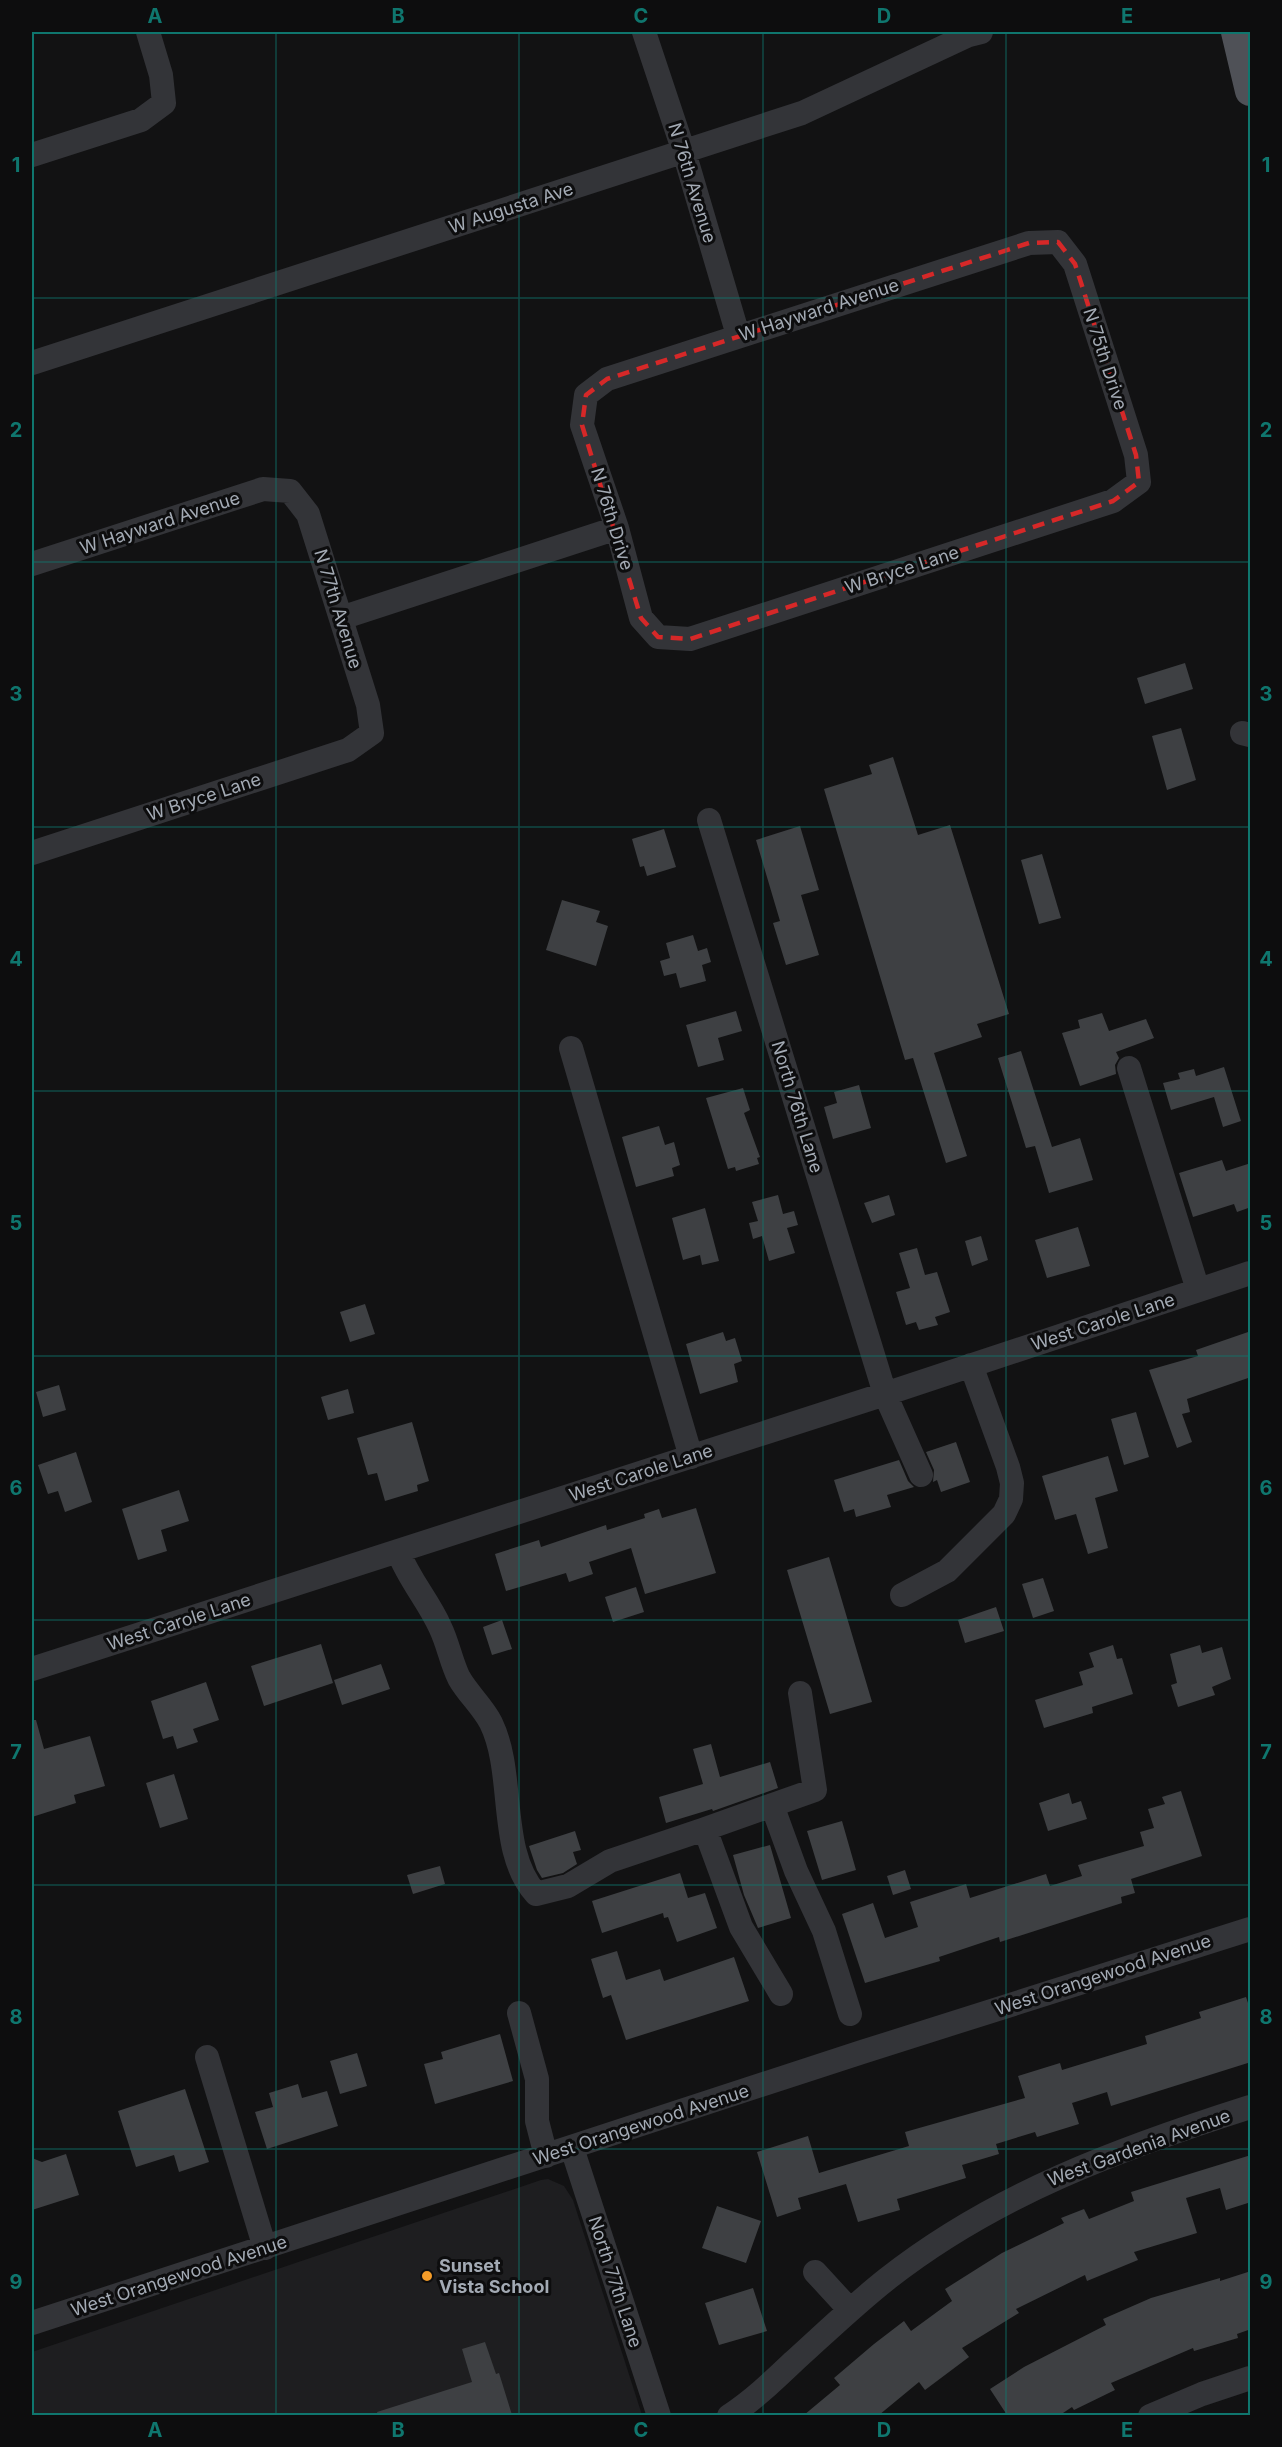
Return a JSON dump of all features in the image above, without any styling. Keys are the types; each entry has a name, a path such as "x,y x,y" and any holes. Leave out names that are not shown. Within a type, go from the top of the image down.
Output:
{"main road":[{"path":"1236,32 1251,91"}],"street":[{"path":"32,155 141,120 164,104 162,75 148,32"},
{"name":"N 76th Avenue","path":"644,32 684,152 738,335"},
{"name":"W Augusta Ave","path":"32,363 802,113 969,35 981,32"},
{"name":"W Hayward Avenue","path":"586,395 607,379 738,335 1029,243 1058,242"},
{"name":"N 75th Drive","path":"1058,242 1075,264 1136,455 1139,482"},
{"name":"N 76th Drive","path":"586,395 582,425 617,528 641,618 658,638"},
{"name":"W Bryce Lane","path":"658,638 690,639 1113,501 1139,482"},
{"name":"W Hayward Avenue","path":"32,564 263,489 290,490"},
{"name":"N 77th Avenue","path":"290,490 308,514 368,705 372,733"},
{"path":"341,618 617,528"},
{"name":"W Bryce Lane","path":"32,853 348,750 372,733"},
{"name":"North 76th Lane","path":"709,819 885,1394 921,1475"},
{"path":"571,1048 691,1457"},
{"path":"1129,1068 1198,1290"},
{"name":"West Carole Lane","path":"32,1669 885,1394 1251,1273"},
{"path":"902,1595 947,1571 1004,1514 1011,1499 1012,1483 1008,1467 971,1365"},
{"path":"398,1551 406,1572 440,1626 459,1678 491,1724 502,1762 515,1853 528,1884 536,1894 568,1886 610,1861 815,1790 800,1693"},
{"path":"771,1805 796,1871 824,1931 850,2014"},
{"path":"705,1829 741,1927 781,1994"},
{"name":"West Orangewood Avenue","path":"32,2323 862,2052 1251,1929"},
{"path":"519,2013 537,2079 537,2121 546,2156"},
{"path":"207,2057 265,2248"},
{"name":"West Gardenia Avenue","path":"729,2415 763,2390 850,2310 924,2252 972,2220 1055,2177 1139,2144 1251,2107"},
{"name":"North 77th Lane","path":"572,2148 659,2415"},
{"path":"815,2272 850,2310"},
{"path":"1150,2415 1202,2394 1251,2378"}],"highlighted area":[{"path":"1058,242 1075,264 1136,455 1139,482 1113,501 690,639 658,637 641,618 582,425 586,395 607,379 1029,243"}],"shaded area":[{"name":"Sunset Vista School","path":"548,2179 564,2186 573,2200 642,2415 32,2415 32,2352"}],"building":[{"path":"1185,663 1193,689 1145,704 1137,678"},
{"path":"1181,728 1196,780 1167,790 1152,736"},
{"path":"893,757 918,835 950,825 1009,1014 977,1024 982,1037 934,1053 967,1156 946,1163 913,1058 905,1060 824,789 872,774 869,765"},
{"path":"800,826 819,890 801,895 819,955 786,965 773,923 780,921 756,840"},
{"path":"664,829 676,867 647,876 644,866 640,867 632,839"},
{"path":"1042,854 1061,918 1039,924 1021,860"},
{"path":"562,900 600,911 596,922 608,926 596,966 546,950"},
{"path":"693,935 698,951 707,948 711,962 702,965 706,981 680,988 676,973 664,976 660,961 670,958 666,943"},
{"path":"736,1011 742,1031 718,1038 724,1060 698,1067 686,1025"},
{"path":"1102,1013 1109,1031 1146,1019 1154,1038 1116,1052 1119,1058 1115,1065 1116,1074 1080,1086 1062,1033 1080,1028 1078,1020"},
{"path":"1021,1051 1052,1147 1080,1138 1093,1180 1049,1193 1035,1146 1026,1148 998,1058"},
{"path":"1224,1067 1241,1121 1223,1127 1214,1097 1171,1110 1163,1083 1180,1079 1178,1073 1194,1069 1196,1076"},
{"path":"859,1085 871,1128 833,1139 824,1107 837,1103 834,1092"},
{"path":"743,1088 750,1110 744,1113 760,1157 757,1158 759,1164 736,1171 735,1167 728,1169 706,1098"},
{"path":"659,1126 665,1145 674,1142 680,1165 672,1168 674,1176 636,1187 622,1137"},
{"path":"1222,1160 1226,1171 1251,1163 1251,1207 1237,1212 1234,1204 1193,1217 1179,1173"},
{"path":"778,1195 783,1214 794,1211 798,1225 787,1228 795,1253 769,1261 762,1236 753,1239 749,1223 758,1221 752,1202"},
{"path":"889,1195 895,1215 872,1223 864,1203"},
{"path":"705,1208 719,1261 702,1265 700,1255 683,1260 672,1218"},
{"path":"1078,1227 1090,1266 1047,1278 1035,1240"},
{"path":"981,1236 988,1260 972,1266 965,1241"},
{"path":"917,1248 925,1275 937,1272 950,1312 935,1317 938,1325 919,1330 916,1322 906,1325 896,1292 910,1288 899,1253"},
{"path":"365,1304 375,1334 350,1342 340,1312"},
{"path":"1251,1331 1251,1377 1187,1399 1190,1412 1182,1414 1192,1442 1177,1448 1149,1370 1198,1356 1196,1350"},
{"path":"723,1332 726,1341 735,1338 742,1361 734,1364 738,1382 700,1394 686,1344"},
{"path":"59,1385 66,1410 43,1417 36,1392"},
{"path":"348,1389 354,1413 328,1420 321,1397"},
{"path":"1136,1412 1149,1457 1124,1465 1111,1419"},
{"path":"412,1422 429,1481 417,1485 418,1491 385,1501 377,1473 368,1475 357,1438"},
{"path":"956,1442 970,1482 941,1492 937,1480 933,1482 934,1470 926,1452"},
{"path":"76,1452 92,1502 65,1512 58,1491 48,1494 38,1465"},
{"path":"1108,1456 1118,1491 1095,1498 1108,1548 1088,1554 1076,1514 1055,1520 1042,1476"},
{"path":"899,1460 908,1481 914,1487 887,1495 891,1507 856,1517 854,1509 844,1512 834,1480"},
{"path":"179,1490 189,1521 161,1530 167,1551 138,1560 122,1509"},
{"path":"696,1508 716,1573 645,1594 631,1548 589,1562 593,1574 569,1582 566,1573 506,1591 495,1554 539,1540 541,1547 606,1525 607,1530 645,1518 644,1514 659,1509 662,1518"},
{"path":"829,1557 872,1702 830,1714 787,1570"},
{"path":"1043,1578 1054,1611 1033,1618 1022,1584"},
{"path":"636,1587 644,1612 613,1622 605,1597"},
{"path":"996,1607 1004,1631 965,1643 958,1620"},
{"path":"502,1620 512,1649 492,1655 483,1627"},
{"path":"321,1644 333,1683 264,1706 251,1666"},
{"path":"1113,1645 1117,1659 1122,1658 1133,1694 1092,1707 1093,1713 1044,1728 1035,1700 1083,1685 1079,1672 1094,1667 1089,1653"},
{"path":"1200,1645 1202,1653 1222,1647 1231,1679 1212,1687 1215,1695 1178,1707 1171,1685 1177,1683 1170,1654"},
{"path":"381,1664 390,1689 342,1705 334,1680"},
{"path":"206,1682 219,1720 193,1729 198,1742 177,1749 173,1736 163,1739 151,1701"},
{"path":"32,1720 36,1720 44,1749 90,1736 105,1786 74,1795 76,1803 32,1817"},
{"path":"711,1744 720,1777 770,1762 778,1788 713,1811 712,1809 666,1823 659,1797 703,1784 693,1749"},
{"path":"174,1774 188,1819 160,1828 146,1783"},
{"path":"1181,1791 1202,1856 1131,1879 1135,1893 1121,1897 1122,1903 1000,1942 999,1937 939,1957 940,1961 865,1983 842,1914 873,1903 885,1938 918,1927 910,1902 966,1884 970,1898 1046,1874 1050,1886 1082,1876 1078,1865 1144,1846 1140,1832 1154,1828 1148,1809 1165,1804 1162,1797"},
{"path":"1069,1793 1072,1804 1081,1801 1087,1819 1048,1831 1039,1803"},
{"path":"842,1821 856,1870 822,1880 807,1831"},
{"path":"575,1831 581,1850 573,1852 577,1864 563,1873 542,1878 529,1846"},
{"path":"770,1845 791,1918 758,1928 744,1895 733,1855"},
{"path":"440,1866 445,1884 413,1894 407,1875"},
{"path":"905,1870 911,1889 893,1895 887,1876"},
{"path":"680,1873 688,1898 705,1893 717,1928 677,1942 668,1917 664,1918 663,1913 602,1933 592,1901"},
{"path":"617,1951 626,1980 660,1969 664,1981 734,1957 749,2001 626,2040 611,1995 603,1998 591,1959"},
{"path":"1246,1997 1251,2012 1251,2062 1111,2106 1107,2092 1072,2103 1079,2124 1037,2137 1035,2132 996,2144 999,2154 962,2165 966,2178 897,2199 900,2210 858,2222 846,2184 798,2198 801,2209 777,2217 757,2152 808,2136 819,2173 909,2146 905,2132 1025,2098 1018,2076 1060,2063 1062,2070 1147,2044 1145,2036 1201,2018 1199,2012"},
{"path":"500,2034 513,2081 435,2104 424,2064 443,2059 441,2052"},
{"path":"357,2053 367,2086 340,2094 330,2061"},
{"path":"298,2084 302,2098 327,2091 338,2126 267,2149 255,2112 273,2107 269,2093"},
{"path":"185,2089 209,2162 179,2172 174,2155 136,2167 118,2111"},
{"path":"66,2154 79,2195 32,2210 32,2158 42,2162"},
{"path":"1251,2155 1251,2202 1226,2210 1220,2188 1186,2198 1197,2233 1134,2252 1138,2260 1087,2281 1085,2275 1016,2309 1019,2313 962,2348 969,2357 925,2390 919,2382 879,2415 804,2415 840,2385 834,2378 874,2344 904,2321 911,2331 952,2301 945,2289 1002,2253 1064,2223 1061,2218 1084,2209 1089,2219 1134,2201 1131,2192"},
{"path":"717,2206 761,2221 746,2263 702,2248"},
{"path":"1251,2271 1251,2329 1237,2334 1238,2338 1194,2351 1193,2348 1111,2383 1115,2390 1074,2410 1072,2407 1060,2415 1007,2415 990,2389 1024,2367 1106,2325 1103,2319 1151,2298"},
{"path":"753,2288 767,2331 719,2345 705,2303"},
{"path":"485,2342 496,2374 499,2373 512,2415 378,2415 377,2412 472,2382 462,2349"}],"place":[{"name":"Sunset Vista School","path":"427,2276"}]}
